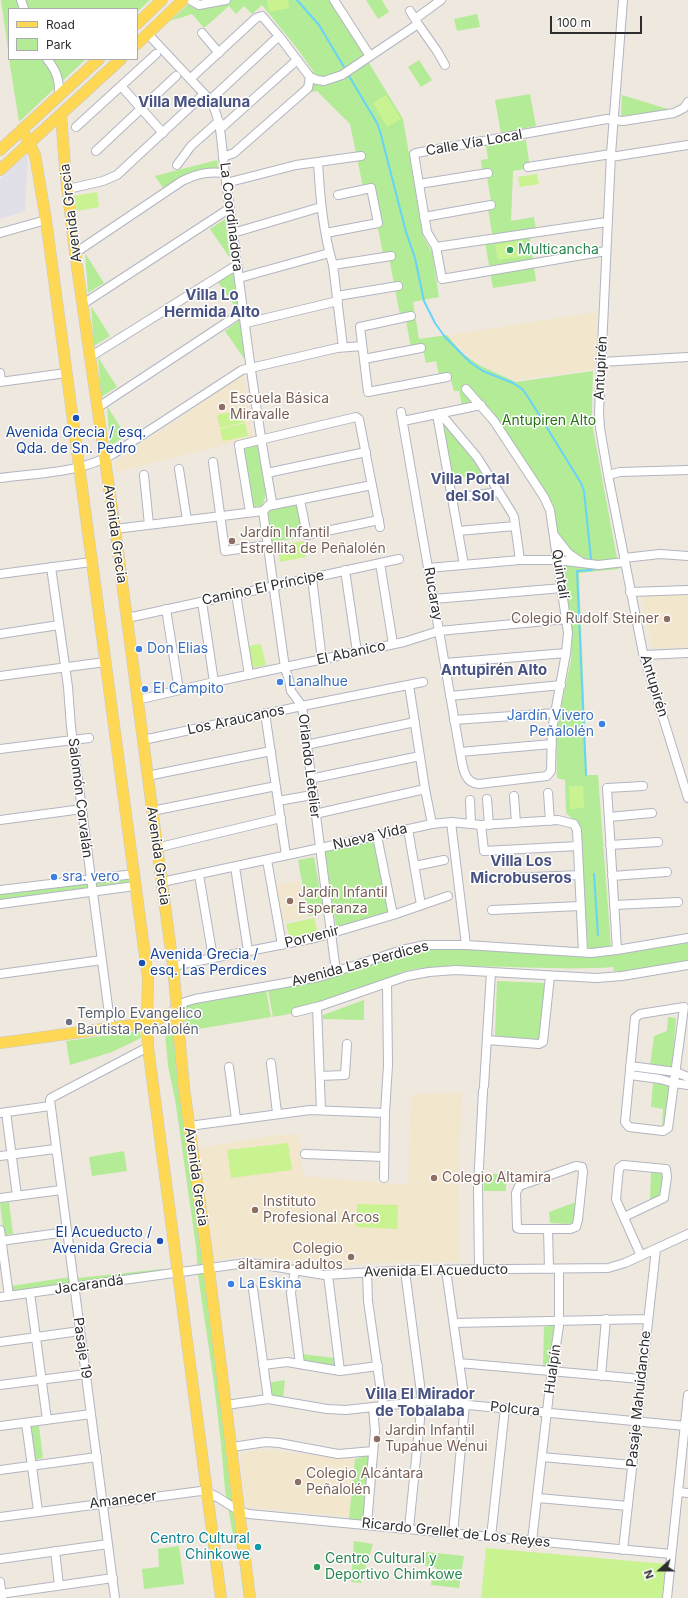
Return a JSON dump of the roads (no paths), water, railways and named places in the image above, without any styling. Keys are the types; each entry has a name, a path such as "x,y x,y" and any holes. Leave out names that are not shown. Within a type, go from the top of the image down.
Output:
{"main road":[{"path":"138,23 162,0"},
{"path":"138,43 183,0"},
{"path":"0,150 59,94 98,60"},
{"path":"0,170 120,60"},
{"name":"Avenida Grecia","path":"61,114 76,253 115,529 156,848 173,966 189,1126 232,1446 250,1598"},
{"name":"Avenida Grecia","path":"22,129 35,155 46,220 66,373 83,466 91,562 148,978 148,1047 221,1598"},
{"path":"0,1043 147,1023 157,1020 167,1014 173,1020 181,1050"}],"street":[{"path":"190,0 200,5 226,0"},
{"path":"334,0 370,56"},
{"path":"190,79 256,18 262,16 280,36 310,77 317,80 327,80 342,75 370,56 417,21 441,0"},
{"name":"Antupirén","path":"623,0 607,222 600,428 630,592 644,655 688,795"},
{"path":"410,11 445,65"},
{"path":"202,33 219,53"},
{"name":"La Coordinadora","path":"148,34 207,97 215,109 220,125 237,265 267,473"},
{"path":"68,189 113,178 122,172 163,133 280,36"},
{"path":"76,127 156,54"},
{"path":"177,165 191,146 220,125 297,60"},
{"path":"50,61 57,75 59,94"},
{"path":"57,75 66,80 75,81"},
{"path":"96,151 176,76"},
{"path":"223,157 234,153 308,88 310,77"},
{"path":"121,86 163,133"},
{"path":"614,120 623,121 677,112 684,108 688,102"},
{"name":"Calle Vía Local","path":"606,251 442,279 436,247 427,232 414,154 416,152 614,120"},
{"path":"528,167 688,145"},
{"path":"226,183 296,165 361,156"},
{"path":"318,162 321,207 329,253 333,266 342,347"},
{"path":"76,253 182,181 200,173 225,173"},
{"path":"419,184 488,173"},
{"path":"326,233 378,223 371,188 338,195"},
{"path":"424,217 491,205"},
{"path":"233,233 321,207"},
{"path":"83,304 230,208"},
{"path":"0,233 46,220"},
{"path":"436,247 607,222"},
{"path":"239,278 329,253"},
{"path":"333,266 391,256"},
{"path":"90,357 237,265"},
{"path":"246,323 337,299 398,286"},
{"path":"97,408 244,311"},
{"path":"411,316 360,327 368,392 447,377"},
{"path":"0,478 83,466 105,459 242,370 342,347 362,346"},
{"path":"364,359 421,348"},
{"path":"602,362 688,357"},
{"path":"0,379 66,373"},
{"name":"Quintalí","path":"465,776 468,781 473,784 479,784 548,776 551,771 552,744 568,632 550,510 546,501 494,421 466,389"},
{"path":"403,421 481,405"},
{"name":"Rucaray","path":"401,412 465,776"},
{"path":"438,413 477,457 512,513 520,560"},
{"path":"438,413 464,565"},
{"path":"250,512 239,444 356,417 359,419 380,524 307,535 300,500"},
{"path":"267,473 366,452"},
{"path":"213,462 225,551 268,545"},
{"path":"179,468 187,520"},
{"path":"608,475 620,472 688,470"},
{"name":"Orlando Letelier","path":"267,473 272,502 265,509 273,586 285,668 291,691 302,706 312,795 336,972"},
{"path":"144,475 149,525"},
{"path":"115,529 250,512 372,485"},
{"path":"453,498 499,492"},
{"path":"458,531 515,526"},
{"path":"553,535 568,553 583,563"},
{"path":"428,568 520,560 557,560 598,565 660,554 688,556"},
{"name":"Camino El Príncipe","path":"126,618 399,559"},
{"path":"0,574 91,562"},
{"path":"380,563 393,644"},
{"name":"Salomón Corvalán","path":"51,568 111,1029"},
{"path":"345,570 357,652"},
{"path":"312,578 322,660"},
{"path":"434,599 562,588"},
{"path":"630,592 688,590"},
{"path":"236,594 249,675"},
{"path":"202,602 214,682"},
{"path":"166,609 179,690"},
{"name":"El Abanico","path":"137,700 393,644 439,631 567,619"},
{"path":"0,634 59,625"},
{"path":"445,664 566,653"},
{"path":"644,655 688,653"},
{"path":"0,676 105,662"},
{"name":"Los Araucanos","path":"142,740 424,682"},
{"path":"409,685 432,824"},
{"path":"450,696 561,685"},
{"path":"454,720 556,713"},
{"path":"265,714 286,855"},
{"path":"306,744 415,722"},
{"path":"0,749 89,738"},
{"path":"460,752 552,744"},
{"path":"147,776 271,751"},
{"path":"310,779 420,756"},
{"path":"152,811 276,786"},
{"path":"617,950 607,788 643,786"},
{"path":"315,814 425,789"},
{"path":"548,793 550,821"},
{"path":"278,801 312,795"},
{"path":"514,796 516,823"},
{"path":"487,799 484,851 578,846 583,952"},
{"path":"470,800 472,824"},
{"path":"0,820 82,809"},
{"path":"609,817 652,813"},
{"path":"156,848 281,818"},
{"name":"Nueva Vida","path":"162,882 432,824 451,822 485,825 568,821 574,824 577,830 578,846"},
{"path":"451,822 466,945"},
{"path":"408,829 421,906"},
{"path":"377,836 393,915"},
{"path":"610,845 658,842"},
{"path":"267,860 282,945"},
{"path":"415,866 444,860"},
{"path":"234,867 248,951"},
{"path":"612,876 667,872"},
{"path":"0,890 134,874"},
{"path":"199,875 213,958"},
{"path":"488,880 579,875"},
{"path":"0,904 135,886"},
{"name":"Porvenir","path":"173,966 282,945 331,933 393,915 448,896"},
{"path":"614,905 678,902"},
{"path":"492,910 580,906"},
{"name":"Avenida Las Perdices","path":"167,1014 185,1002 195,999 320,977 413,947 439,944 583,952 617,950 688,938"},
{"path":"0,974 102,960"},
{"name":"Avenida Las Perdices","path":"296,1012 317,1008 411,975 447,970 608,978 688,965"},
{"path":"479,1270 478,1182 491,972"},
{"path":"487,1040 539,1044 543,1042 550,976"},
{"path":"384,1178 385,1113 388,1065 387,983"},
{"path":"686,1007 668,1129 663,1131 629,1127 625,1122 635,1019 637,1015 640,1014 686,1007"},
{"path":"317,1008 321,1110"},
{"path":"320,1076 345,1075 347,1044"},
{"path":"17,1196 3,1113 50,1102 148,1047"},
{"path":"270,1063 277,1113"},
{"path":"630,1066 676,1072 688,1077"},
{"path":"229,1067 236,1119"},
{"path":"630,1075 688,1085"},
{"name":"Pasaje 19","path":"50,1102 115,1598"},
{"path":"189,1126 277,1113 321,1110 385,1113"},
{"path":"0,1156 56,1149"},
{"path":"305,1154 384,1157"},
{"path":"576,1166 580,1166 583,1172 577,1225 570,1229 548,1229 517,1228 517,1188 521,1185 576,1166"},
{"path":"624,1217 664,1198 667,1177 666,1169 620,1166 616,1199 641,1256"},
{"path":"0,1198 61,1190"},
{"path":"548,1229 549,1269"},
{"path":"0,1230 9,1296"},
{"path":"1,1241 67,1232"},
{"name":"Avenida El Acueducto","path":"178,1273 246,1263 328,1275 367,1272 613,1267 641,1256 688,1234"},
{"name":"Pasaje Mahuidanche","path":"623,1550 656,1249"},
{"name":"Hualpín","path":"532,1541 552,1371 560,1320 559,1269"},
{"path":"295,1270 291,1294 300,1364"},
{"path":"446,1270 465,1404 453,1533"},
{"path":"404,1271 422,1400 409,1528"},
{"path":"367,1272 368,1301 383,1406"},
{"name":"Jacarandá","path":"0,1297 178,1273"},
{"path":"328,1275 340,1372"},
{"path":"253,1289 268,1399"},
{"path":"30,1293 47,1420"},
{"path":"601,1376 606,1319"},
{"path":"454,1323 648,1319"},
{"path":"0,1342 80,1331"},
{"path":"263,1366 284,1362 340,1372 378,1366"},
{"path":"459,1363 641,1380"},
{"path":"0,1385 86,1374"},
{"path":"667,1598 688,1395"},
{"name":"Polcura","path":"226,1404 268,1399 334,1410 383,1406 422,1400 685,1426"},
{"path":"367,1524 375,1431 373,1407"},
{"path":"491,1537 505,1408"},
{"path":"0,1426 91,1414"},
{"path":"26,1423 38,1511"},
{"path":"232,1446 266,1442 338,1454 373,1451"},
{"path":"0,1470 97,1457"},
{"path":"542,1457 632,1465"},
{"path":"679,1482 688,1483"},
{"name":"Amanecer","path":"0,1516 196,1491 207,1492 221,1498 240,1512"},
{"path":"678,1492 688,1493"},
{"path":"538,1498 628,1506"},
{"name":"Ricardo Grellet de Los Reyes","path":"240,1512 258,1515 367,1524 671,1554"},
{"path":"0,1559 108,1544"},
{"path":"55,1551 59,1585"},
{"path":"0,1582 1,1595 113,1578"}],"waterway":[{"path":"297,0 319,25 344,67"},
{"path":"349,76 377,123 380,131 406,232 415,258 424,301 435,323 445,337 471,363 483,371 513,383 522,389 528,397 581,483 584,491 591,559"},
{"path":"586,775 577,571 592,570"},
{"path":"594,874 598,935"}],"place":[{"name":"Multicancha","path":"510,250"},
{"name":"Escuela Básica Miravalle","path":"222,407"},
{"name":"Avenida Grecia / esq. Qda. de Sn. Pedro","path":"76,418"},
{"name":"Jardín Infantil Estrellita de Peñalolén","path":"232,541"},
{"name":"Colegio Rudolf Steiner","path":"667,619"},
{"name":"Don Elias","path":"139,649"},
{"name":"Lanalhue","path":"280,682"},
{"name":"El Campito","path":"145,689"},
{"name":"Jardín Vivero Peñalolén","path":"602,724"},
{"name":"sra. vero","path":"54,877"},
{"name":"Jardín Infantil Esperanza","path":"290,901"},
{"name":"Avenida Grecia / esq. Las Perdices","path":"142,963"},
{"name":"Templo Evangelico Bautista Peñalolén","path":"69,1022"},
{"name":"Colegio Altamira","path":"434,1178"},
{"name":"Instituto Profesional Arcos","path":"255,1210"},
{"name":"El Acueducto / Avenida Grecia","path":"160,1241"},
{"name":"Colegio altamira adultos","path":"351,1257"},
{"name":"La Eskina","path":"231,1284"},
{"name":"Jardin Infantil Tupahue Wenui","path":"377,1439"},
{"name":"Colegio Alcántara Peñalolén","path":"298,1482"},
{"name":"Centro Cultural Chinkowe","path":"258,1547"},
{"name":"Centro Cultural y Deportivo Chimkowe","path":"317,1567"}],"district":[{"name":"Villa Medialuna","path":"194,102"},
{"name":"Villa Lo Hermida Alto","path":"212,304"},
{"name":"Villa Portal del Sol","path":"470,488"},
{"name":"Antupirén Alto","path":"494,670"},
{"name":"Villa Los Microbuseros","path":"521,870"},
{"name":"Villa El Mirador de Tobalaba","path":"420,1402"}],"park label":[{"name":"Antupiren Alto","path":"549,421"}]}
